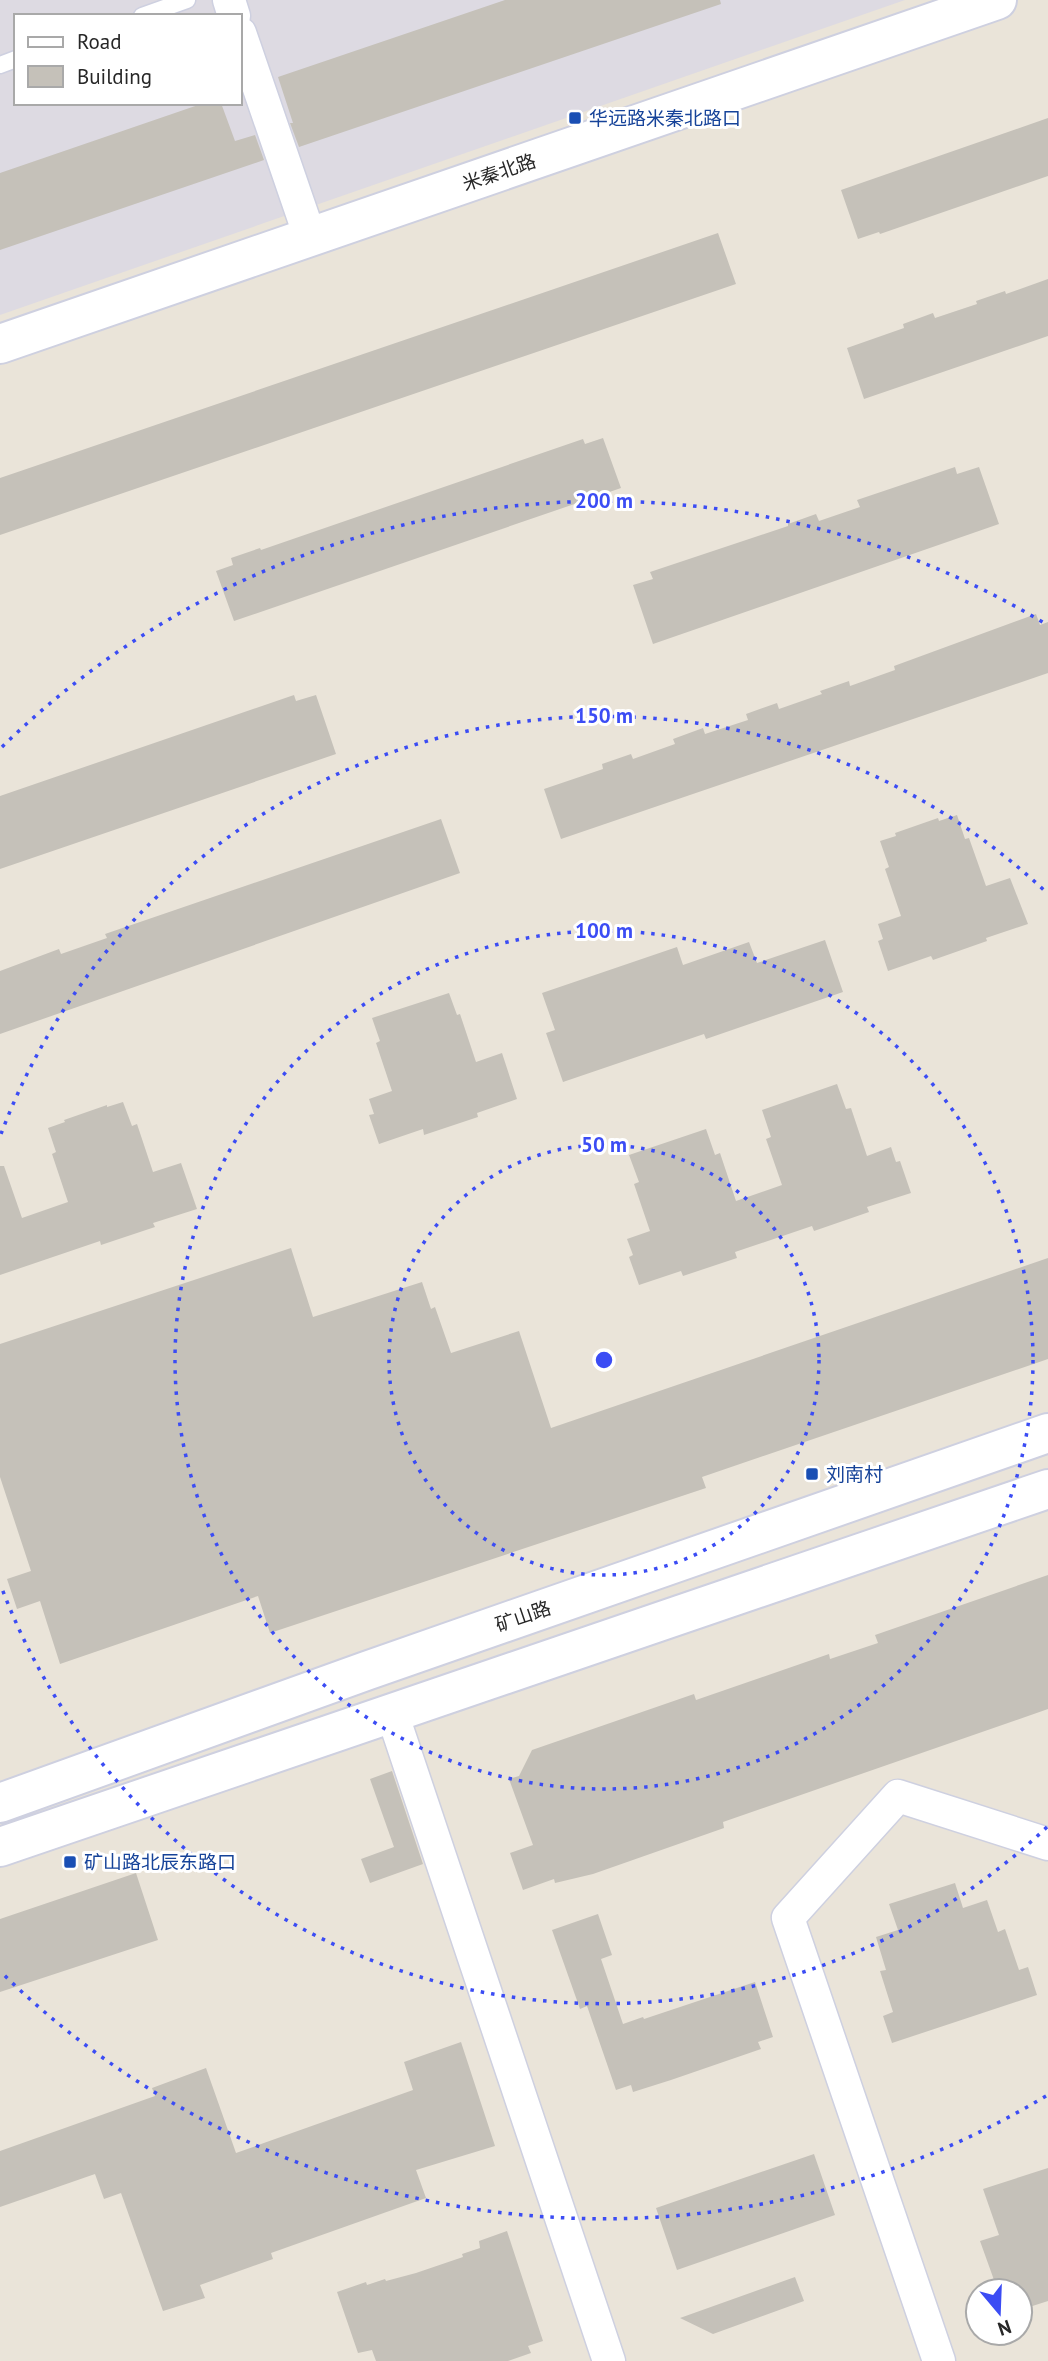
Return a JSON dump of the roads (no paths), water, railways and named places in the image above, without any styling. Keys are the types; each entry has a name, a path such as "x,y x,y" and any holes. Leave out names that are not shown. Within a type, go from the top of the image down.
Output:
{"main road":[{"name":"米秦北路","path":"0,344 997,0"},
{"name":"矿山路","path":"0,1802 1048,1433"},
{"path":"0,1847 1048,1489"}],"street":[{"path":"242,39 310,237"},
{"path":"392,1713 609,2361"},
{"path":"939,2361 789,1917 898,1796 1048,1844"}],"lane":[{"path":"148,14 187,0"}],"place":[{"name":"华远路米秦北路口","path":"575,118"},
{"name":"刘南村","path":"812,1474"},
{"name":"矿山路北辰东路口","path":"70,1862"}]}
